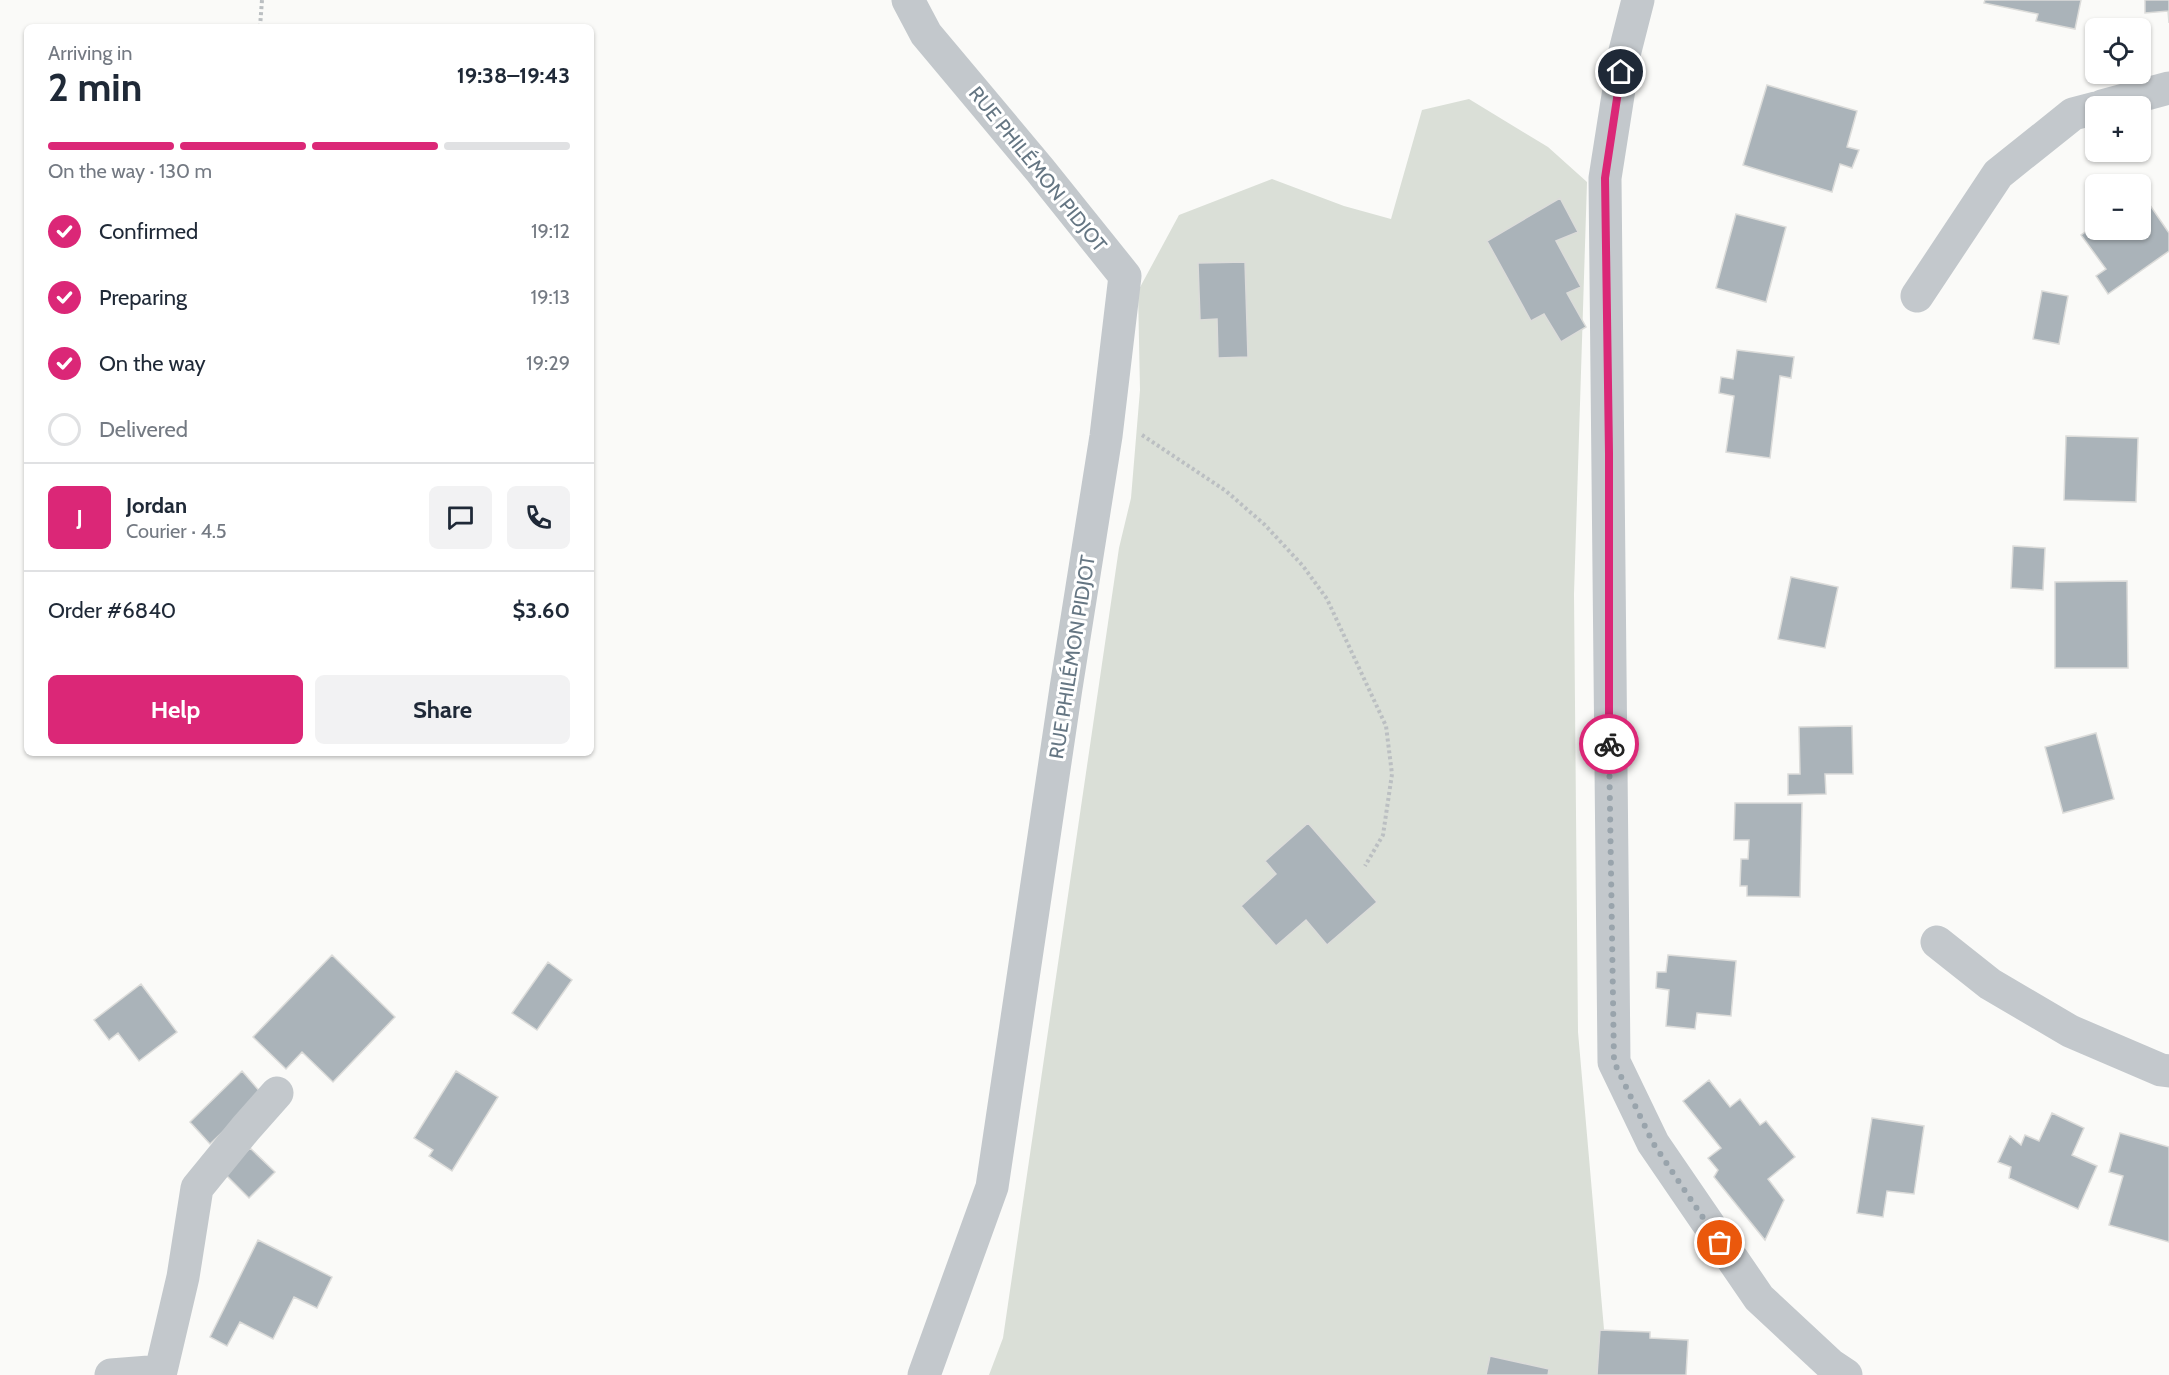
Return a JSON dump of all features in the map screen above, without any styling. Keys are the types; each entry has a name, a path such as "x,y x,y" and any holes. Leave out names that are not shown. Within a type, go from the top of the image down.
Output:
{"street":[{"name":"RUE PHILÉMON PIDJOT","path":"908,0 926,34 1125,276 1109,413 992,1187 924,1375"},
{"path":"1638,0 1624,51 1605,178 1614,1062 1653,1143 1759,1298 1831,1365 1846,1375"},
{"path":"2139,96 2169,88"},
{"path":"1917,296 1998,174 2073,114 2085,111"},
{"path":"1937,942 1990,984 2070,1031 2161,1070 2169,1071"},
{"path":"160,1375 183,1277 197,1188 278,1093"},
{"path":"111,1375 148,1372 154,1375"}],"path":[{"path":"260,24 262,0"},
{"path":"1109,413 1226,491 1265,525 1296,558 1328,599 1386,726 1392,774 1383,835 1365,866"}],"shaded area":[{"path":"1469,99 1548,147 1587,182 1574,594 1578,1032 1608,1375 989,1375 1003,1338 1119,548 1131,498 1140,390 1138,291 1179,215 1272,179 1344,206 1391,219 1422,110"}],"building":[{"path":"1985,0 2081,0 2075,29 2036,21 2038,14 1984,3"},
{"path":"2145,0 2169,0 2169,23 2168,11 2145,13"},
{"path":"1767,85 1857,111 1847,147 1859,150 1852,168 1840,164 1832,192 1743,165"},
{"path":"1560,198 1578,232 1556,241 1581,287 1567,293 1586,327 1561,342 1544,314 1531,321 1487,241"},
{"path":"2151,207 2169,233 2169,251 2108,294 2096,276 2106,269 2081,235 2085,232 2085,240 2151,240"},
{"path":"1736,214 1786,227 1766,302 1716,288"},
{"path":"1245,262 1248,357 1218,358 1217,319 1200,320 1198,263"},
{"path":"2042,291 2068,296 2059,344 2033,339"},
{"path":"1737,350 1794,357 1791,378 1780,376 1770,458 1726,452 1734,396 1719,393 1721,377 1733,379"},
{"path":"2066,436 2138,438 2136,502 2064,500"},
{"path":"2013,546 2045,548 2043,590 2011,588"},
{"path":"1791,577 1838,587 1825,648 1778,639"},
{"path":"2127,581 2128,668 2055,668 2055,582"},
{"path":"1852,726 1853,774 1825,774 1826,794 1788,795 1788,774 1800,774 1799,727"},
{"path":"2096,733 2114,799 2063,813 2045,747"},
{"path":"1735,803 1802,803 1800,897 1747,896 1747,886 1740,886 1741,859 1748,859 1749,840 1734,840"},
{"path":"1308,823 1377,902 1327,945 1306,920 1276,946 1241,906 1276,874 1265,861"},
{"path":"332,955 395,1017 333,1082 302,1052 286,1069 253,1037"},
{"path":"1668,955 1736,961 1731,1016 1697,1013 1695,1029 1666,1026 1669,990 1656,988 1657,972 1666,972"},
{"path":"548,962 572,980 537,1030 512,1013"},
{"path":"141,984 177,1032 139,1061 118,1033 109,1040 94,1020"},
{"path":"242,1071 262,1094 210,1144 190,1122"},
{"path":"456,1071 498,1097 452,1171 429,1156 433,1150 414,1138"},
{"path":"1709,1080 1730,1107 1740,1099 1760,1125 1766,1121 1795,1157 1768,1179 1784,1200 1765,1240 1714,1177 1718,1170 1708,1158 1721,1148 1683,1101"},
{"path":"2052,1113 2084,1128 2072,1155 2097,1166 2078,1209 2009,1178 2011,1167 1998,1162 2010,1136 2021,1145 2025,1135 2039,1141"},
{"path":"1872,1118 1924,1126 1914,1194 1887,1191 1883,1217 1857,1213"},
{"path":"2120,1133 2169,1147 2169,1242 2109,1225 2123,1176 2109,1172"},
{"path":"250,1148 275,1172 249,1198 225,1174"},
{"path":"258,1240 332,1277 317,1308 294,1297 273,1339 240,1322 227,1346 210,1337"},
{"path":"1600,1330 1650,1332 1650,1338 1688,1340 1686,1375 1597,1375"},
{"path":"1490,1356 1549,1369 1548,1375 1486,1375"}],"way so far":[{"path":"1609,744 1614,1062 1653,1143 1720,1243"}],"route":[{"path":"1609,744 1609,453 1605,178 1621,72"}]}
